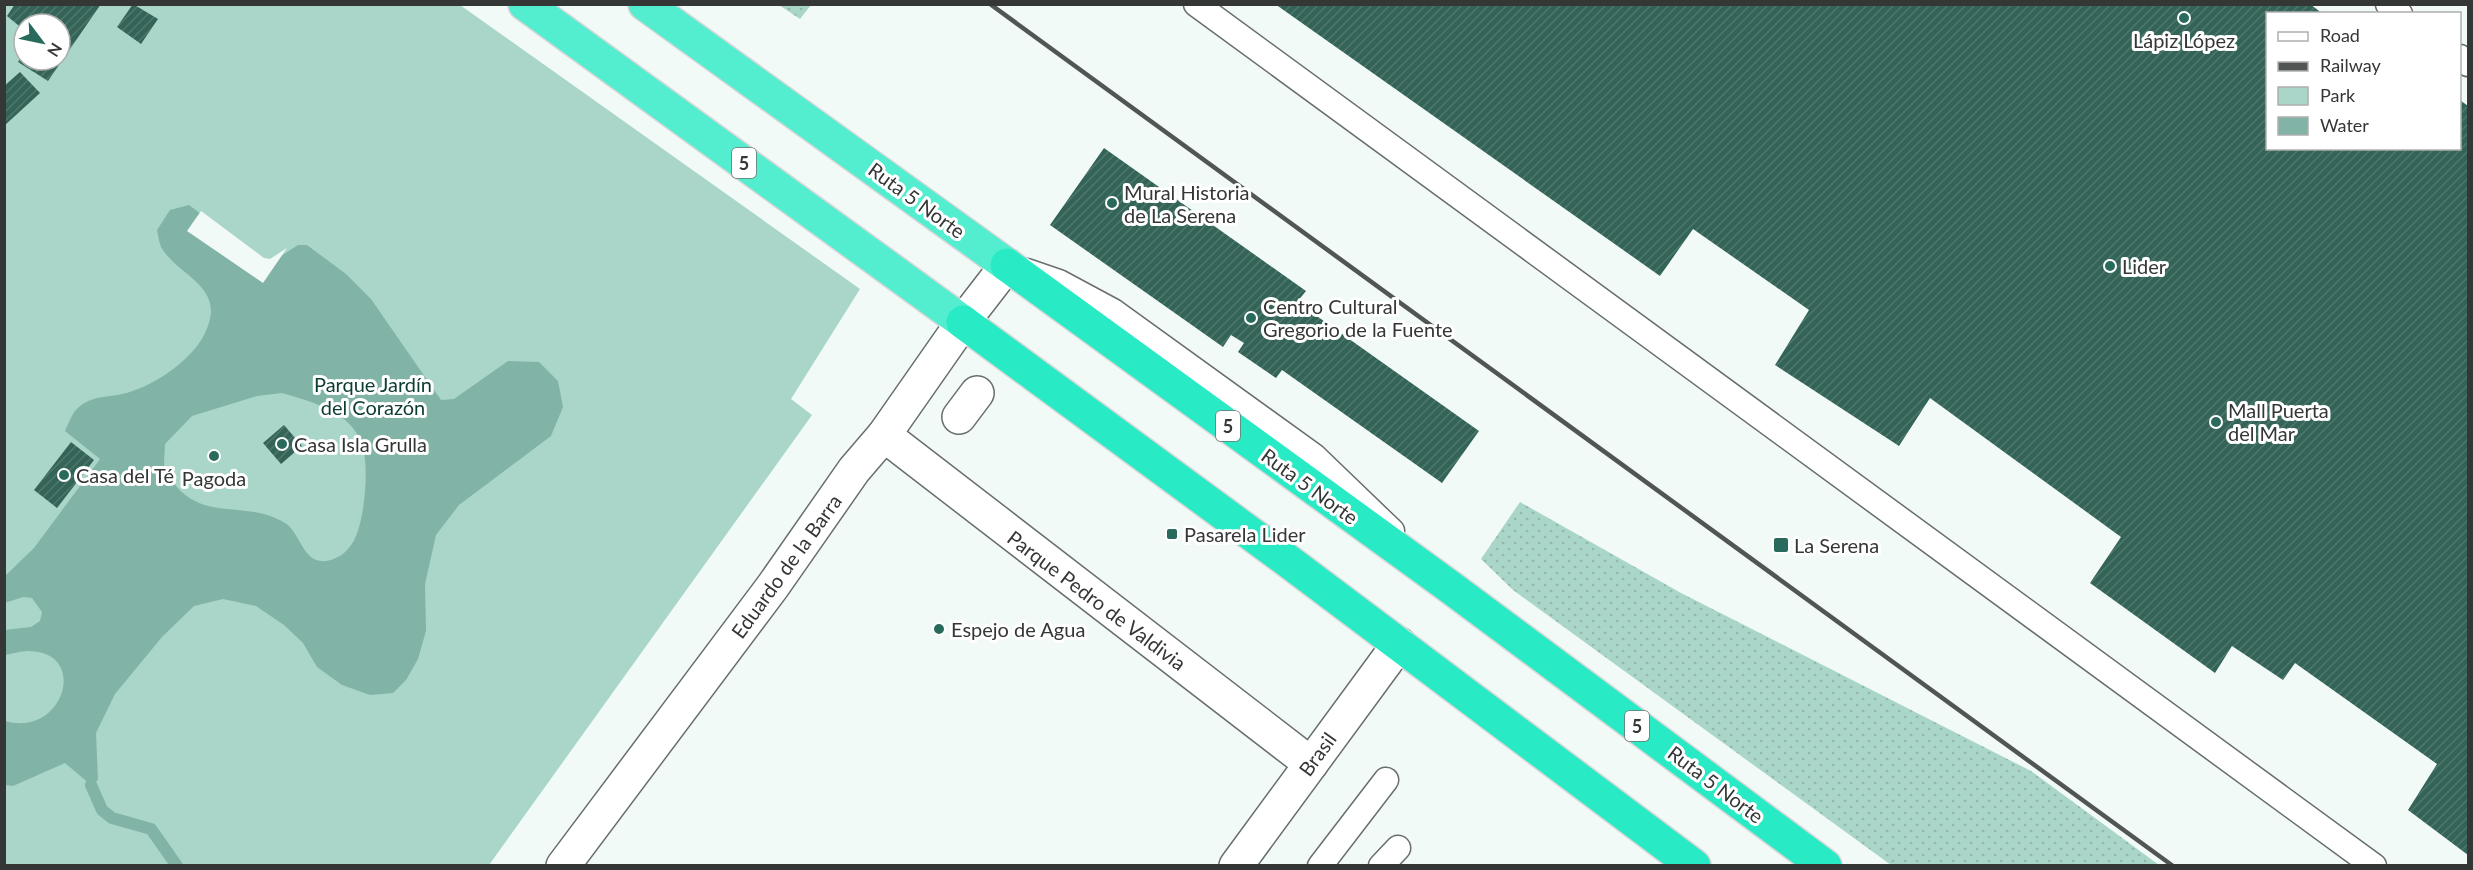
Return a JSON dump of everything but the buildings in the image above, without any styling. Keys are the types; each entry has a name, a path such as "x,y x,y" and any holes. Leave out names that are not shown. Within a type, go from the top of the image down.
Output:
{"highway":[{"name":"5","path":"525,4 963,322 1399,644 1694,866"},
{"name":"Ruta 5 Norte","path":"645,4 1450,587 1825,866"}],"street":[{"name":"Eduardo de la Barra","path":"563,866 773,586 854,470 884,435 963,322 1007,265"},
{"name":"Parque Pedro de Valdivia","path":"884,435 1311,764"},
{"name":"Brasil","path":"1236,866 1399,644"}],"lane":[{"path":"1196,4 2374,866"},
{"path":"1320,866 1386,780"},
{"path":"1381,866 1398,848"}],"green space":[{"name":"Parque Jardín del Corazón","path":"5,5 460,5 860,289 791,399 812,415 489,865 5,866"},
{"path":"779,5 811,5 800,19"},
{"path":"1520,502 1681,593 2031,771 2159,865 1891,865 1513,590 1481,559"}],"water":[{"path":"189,205 263,261 270,263 298,245 307,245 346,274 371,299 441,400 454,399 508,361 539,362 558,381 563,407 551,436 459,505 436,535 425,584 426,631 418,659 406,680 393,693 370,695 342,685 317,667 303,643 284,625 256,606 223,599 194,606 162,637 115,694 96,733 98,780 91,785 65,763 13,786 5,785 5,721 25,723 42,717 55,706 62,692 64,678 59,664 47,655 28,651 5,655 4,630 31,627 40,621 42,612 32,598 23,597 5,603 5,576 34,548 100,459 65,431 75,411 86,402 133,391 158,379 181,363 199,343 210,317 210,304 206,293 161,247 157,230 170,210","holes":["282,393 315,403 336,413 353,428 363,446 366,472 359,527 348,549 331,560 318,561 312,558 290,527 271,516 212,507 198,502 185,495 165,471 165,444 192,416 257,396"]}],"pier":[{"path":"201,211 264,258 270,259 287,248 263,283 187,231"}],"waterway":[{"path":"91,785 102,810 112,818 151,829 177,866"}],"railway":[{"path":"990,4 2173,866"}],"place":[{"name":"Lápiz López","path":"2184,18"},
{"name":"Mural Historia de La Serena","path":"1112,203"},
{"name":"Lider","path":"2110,266"},
{"name":"Centro Cultural Gregorio de la Fuente","path":"1251,318"},
{"name":"Mall Puerta del Mar","path":"2216,422"},
{"name":"Casa Isla Grulla","path":"282,444"},
{"name":"Pagoda","path":"214,456"},
{"name":"Casa del Té","path":"64,475"},
{"name":"Pasarela Lider","path":"1172,534"},
{"name":"La Serena","path":"1781,545"},
{"name":"Espejo de Agua","path":"939,629"}]}
